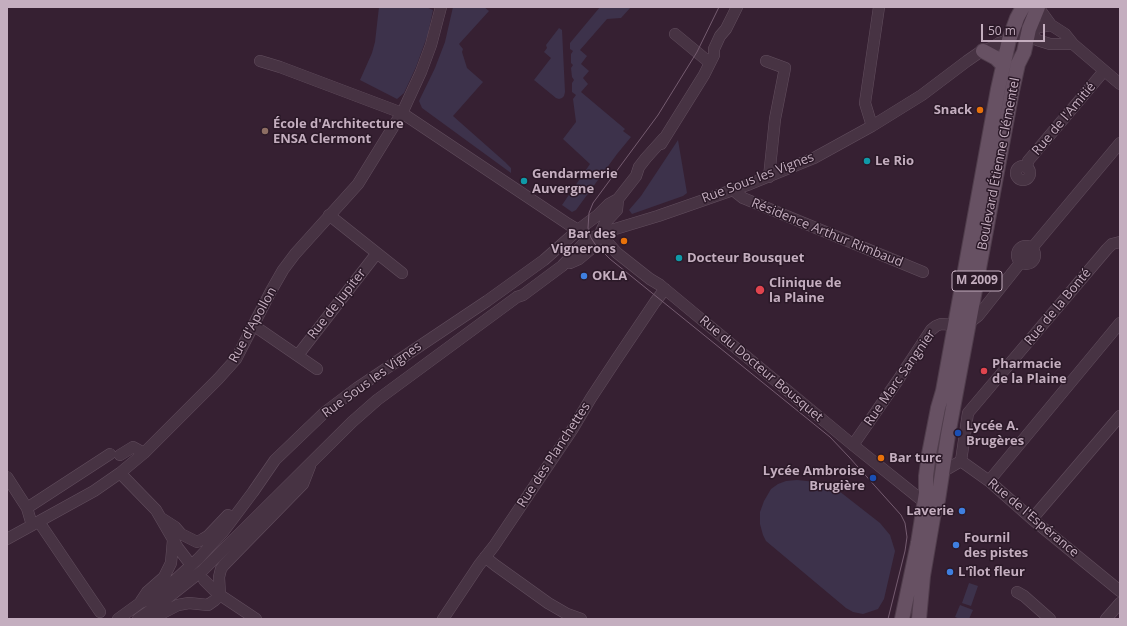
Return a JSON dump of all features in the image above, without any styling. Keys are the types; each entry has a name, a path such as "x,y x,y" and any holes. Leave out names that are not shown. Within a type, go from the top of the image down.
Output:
{"main road":[{"name":"Boulevard Étienne Clémentel","path":"919,618 929,508 926,493 926,476 929,454 943,391 1003,65 1009,40 1017,18 1024,7"},
{"name":"Boulevard Étienne Clémentel","path":"902,619 918,543 929,508 938,500 969,323 1018,64 1024,52 1029,29 1038,7"},
{"path":"983,51 996,58 1003,65"}],"street":[{"name":"Rue d'Apollon","path":"7,539 94,491 120,473 144,453 229,368 240,352 283,270 329,215 358,184 402,113 421,72 431,45 440,7"},
{"path":"600,234 605,223 636,176 644,172 704,75 712,59 716,43 726,29 737,7"},
{"path":"872,126 865,103 879,7"},
{"path":"1024,7 1029,29 1037,40 1050,44 1073,44"},
{"path":"1038,7 1051,26 1065,34 1073,44 1120,84"},
{"path":"983,51 1009,40 1029,29 1051,26"},
{"path":"675,34 712,59"},
{"path":"1009,40 1018,64"},
{"name":"Rue Sous les Vignes","path":"578,230 600,234 733,190 814,158 872,126 922,95 967,61 983,51"},
{"path":"260,61 280,67 402,113 578,230 598,215 609,204 618,204"},
{"path":"766,61 785,68 775,119 769,177"},
{"name":"Rue de l'Amitié","path":"1027,168 1028,161 1104,71"},
{"path":"969,323 981,312 1032,248 1120,143"},
{"name":"Résidence Arthur Rimbaud","path":"733,190 743,198 924,272"},
{"path":"618,204 619,214 625,222 632,224"},
{"path":"329,215 402,273"},
{"name":"Rue Sous les Vignes","path":"562,266 579,236 578,230"},
{"name":"Rue Sous les Vignes","path":"118,619 174,581 198,559 223,532 254,492 275,460 324,413 385,368 515,282 544,260 578,230"},
{"name":"Rue Sous les Vignes","path":"138,619 203,570 352,422 390,389 562,266 579,259 596,244 600,234"},
{"name":"Rue du Docteur Bousquet","path":"600,234 617,253 665,289 929,508"},
{"name":"Rue de la Bonté","path":"961,461 968,413 1107,249 1112,244 1120,242"},
{"name":"Rue de Jupiter","path":"298,355 377,253"},
{"name":"Rue des Planchettes","path":"442,619 494,546 572,430 591,398 642,321 665,289"},
{"path":"989,481 1120,323"},
{"name":"Rue Marc Sangnier","path":"853,445 931,330 941,324 955,325"},
{"path":"253,325 317,369"},
{"path":"1032,519 1120,416"},
{"path":"27,508 115,455 133,447 144,453"},
{"path":"942,472 961,461"},
{"name":"Rue de l'Espérance","path":"961,461 989,481 1032,519 1120,591"},
{"path":"151,619 173,607 183,604 208,605 215,600 220,595 219,577 224,565 303,484 311,463"},
{"path":"120,473 156,510 173,540 188,561"},
{"path":"909,490 917,487 926,476"},
{"path":"7,477 36,524 100,612"},
{"path":"161,518 175,527 181,534 197,542 208,536 237,504 254,492"},
{"path":"140,604 146,592 164,577 171,563 173,540"},
{"path":"485,557 548,603 567,614 581,619"},
{"path":"204,580 220,595 256,619"},
{"path":"1017,592 1024,596 1050,619"},
{"path":"1106,619 1120,603"}],"shaded area":[{"path":"379,7 426,7 433,10 428,34 416,67 404,93 397,99 360,80 372,53 375,42"},
{"path":"453,7 484,7 489,11 459,44 463,49 462,52 467,68 483,82 453,116 505,162 511,168 511,173 422,108 419,101 435,68 445,42"},
{"path":"600,7 631,7 621,18 607,19 580,50 587,56 581,64 589,71 583,78 588,84 581,92 625,129 623,131 631,137 576,210 572,212 562,205 590,164 563,139 576,122 573,99 576,95 572,92 572,83 574,80 572,77 571,68 573,65 571,63 571,54 573,51 570,49 570,43"},
{"path":"559,28 562,30 565,92 564,96 559,99 534,80 551,58 544,52 547,48 546,45"},
{"path":"678,140 687,193 683,196 632,214 629,210 641,196"},
{"path":"797,480 816,482 839,491 880,523 890,535 895,551 884,599 878,609 863,614 853,612 846,608 766,541 760,524 760,512 764,501 771,489 778,484 786,481"},
{"path":"969,583 978,586 971,606 962,603"},
{"path":"960,605 973,610 969,619 960,619 955,617"}],"tram line":[{"path":"719,7 697,52 658,115 593,203 589,213 588,228 591,238 595,244 610,259 830,437 901,515 905,523 907,537 905,551 888,619"}],"place":[{"name":"Snack","path":"980,110"},
{"name":"École d'Architecture ENSA Clermont","path":"265,131"},
{"name":"Le Rio","path":"867,161"},
{"name":"Gendarmerie Auvergne","path":"524,181"},
{"name":"Bar des Vignerons","path":"624,241"},
{"name":"Docteur Bousquet","path":"679,258"},
{"name":"OKLA","path":"584,276"},
{"name":"Clinique de la Plaine","path":"760,290"},
{"name":"Pharmacie de la Plaine","path":"984,371"},
{"name":"Lycée A. Brugères","path":"958,433"},
{"name":"Bar turc","path":"881,458"},
{"name":"Lycée Ambroise Brugière","path":"873,478"},
{"name":"Laverie","path":"962,511"},
{"name":"Fournil des pistes","path":"956,545"},
{"name":"L'îlot fleur","path":"950,572"}]}
